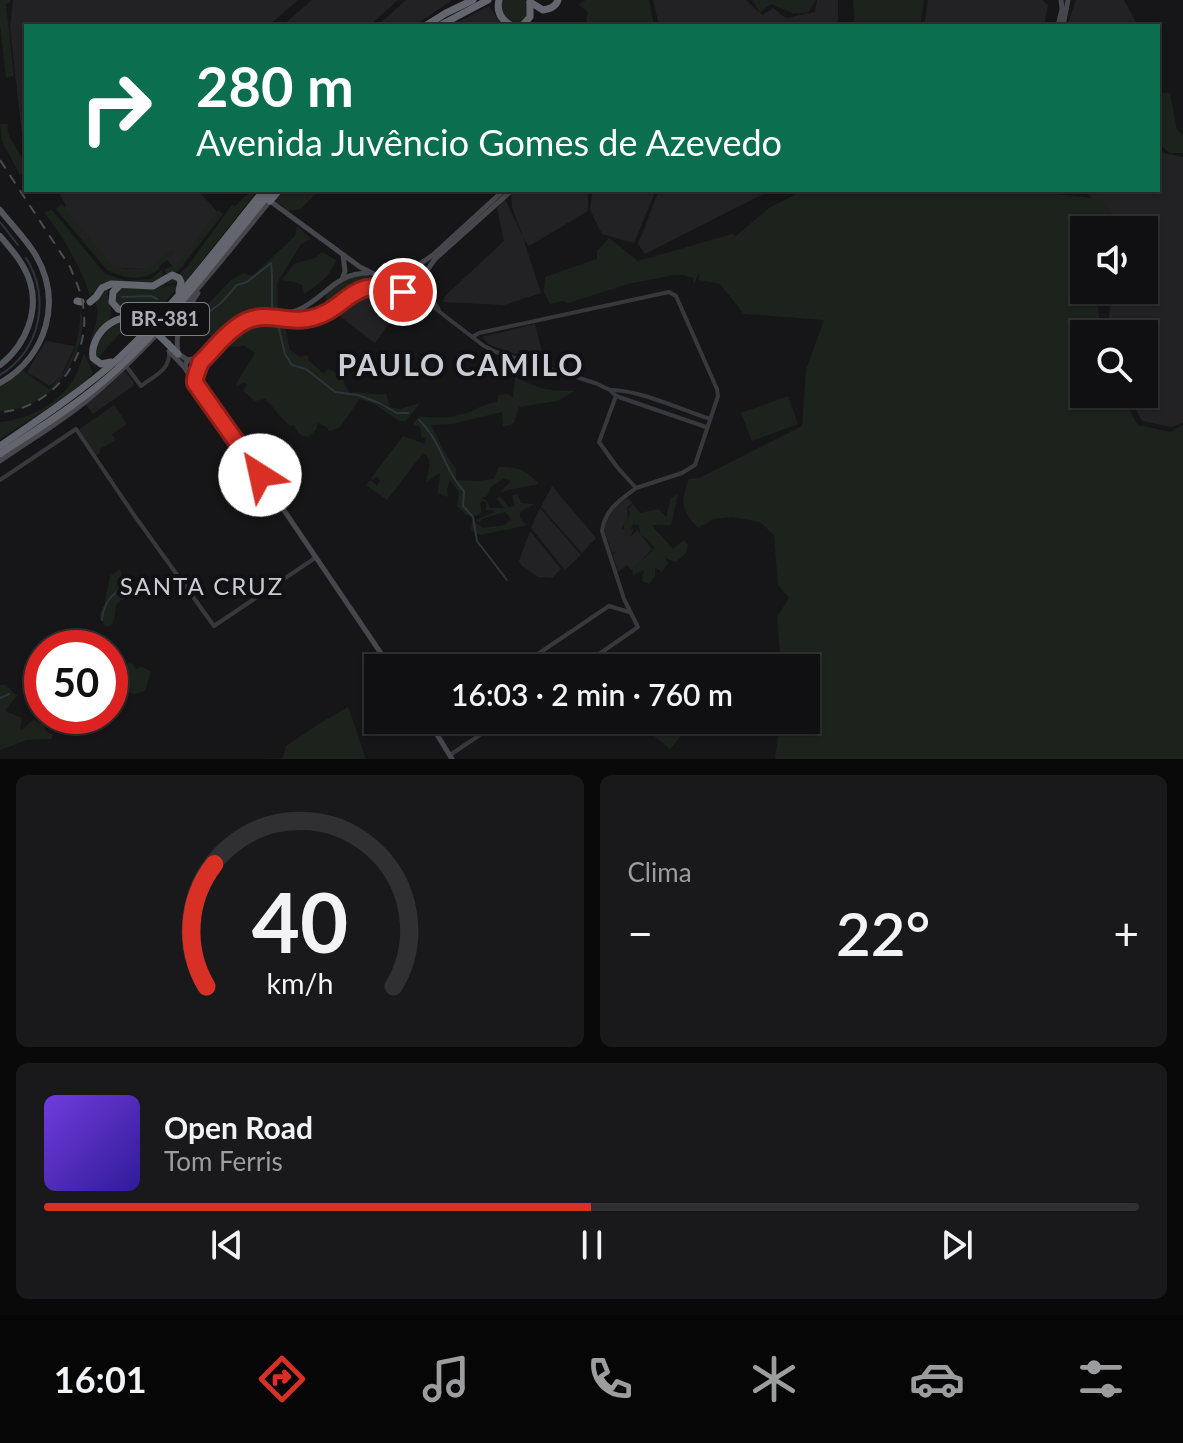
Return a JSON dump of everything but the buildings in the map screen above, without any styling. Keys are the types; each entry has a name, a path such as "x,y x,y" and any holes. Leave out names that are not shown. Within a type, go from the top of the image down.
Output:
{"highway":[{"path":"442,24 457,0"},
{"path":"448,16 473,0"},
{"path":"430,24 488,0"},
{"path":"499,0 499,14 509,24"},
{"path":"529,1 543,10 551,9 558,0"},
{"path":"524,24 530,17 529,1"},
{"name":"BR-381","path":"0,444 50,412 117,360 175,299 262,192"},
{"name":"BR-381","path":"0,454 83,398 124,362 174,309 270,192"},
{"name":"BR-381","path":"270,201 277,192"},
{"path":"83,302 106,285 153,286 176,275 181,282 175,299"},
{"path":"120,285 111,296 114,306 138,318 178,354"},
{"name":"BR-381","path":"117,360 97,362 92,353 94,343 105,328 117,319 127,316 138,318"},
{"path":"40,428 90,398"}],"main road":[{"path":"1060,24 1061,0"},
{"path":"1061,24 1068,0"},
{"path":"270,201 360,267 384,279 395,280 433,255 502,192"},
{"path":"425,273 435,259 510,192"},
{"name":"BR-381","path":"0,461 90,398 126,366 170,322 270,201"},
{"path":"0,210 30,248 45,279 48,315 40,342 27,363 0,383"},
{"path":"0,236 29,279 33,297 29,325 20,343 0,365"},
{"path":"17,257 30,248"},
{"path":"343,254 343,278"},
{"path":"194,361 246,321 263,316 305,320 316,317 326,305 376,285 407,293 416,291 425,286 427,278 419,269 409,271 404,279 406,286 416,291"},
{"path":"194,361 178,354 177,331 214,270"},
{"path":"186,370 245,317 255,313 292,313 309,305 353,273 373,273"},
{"path":"325,293 326,305"},
{"path":"167,346 381,654"},
{"path":"194,361 197,372 195,383"},
{"path":"186,370 197,372"},
{"path":"437,734 451,757"}],"street":[{"path":"425,286 441,312"},
{"path":"416,291 472,337 496,352 710,419"},
{"path":"472,337 669,292 676,296 717,389 718,396 695,465 682,473 636,488 610,508 603,523 602,531 624,599 638,627 599,654"},
{"path":"126,366 141,386 169,363 167,346"},
{"path":"610,390 616,396 706,427"},
{"path":"616,396 599,442 636,488"},
{"path":"0,480 76,429 214,626 315,558"},
{"path":"538,654 611,606 621,604 624,599"},
{"path":"611,606 629,612"},
{"path":"451,757 483,734"}],"shaded area":[{"path":"0,0 10,0 6,4 14,76 6,77"},
{"path":"13,0 298,0 270,24 24,24 24,138 10,27"},
{"path":"312,0 398,0 371,24 284,24"},
{"path":"406,0 452,0 417,24 379,24"},
{"path":"501,0 525,0 528,5 527,21 515,24 507,20 501,14"},
{"path":"586,0 649,0 654,24 589,24 586,20 588,12 578,4"},
{"path":"653,0 746,0 762,15 773,8 786,18 815,12 817,0 838,0 838,24 659,24"},
{"path":"752,0 816,0 808,13 792,13 771,4 760,13"},
{"path":"853,0 924,0 920,24 855,24"},
{"path":"928,0 1042,0 1048,5 1044,24 924,24"},
{"path":"1076,0 1124,0 1137,24 1068,24"},
{"path":"489,6 502,24 454,24"},
{"path":"1160,93 1170,93 1177,130 1183,135 1183,153 1170,153 1160,145"},
{"path":"0,124 8,124 9,136 24,163 24,172 20,175 2,141"},
{"path":"1160,150 1183,157 1183,423 1171,427 1142,421 1135,408 1158,408 1158,320 1109,320 1110,304 1158,304 1158,216 1113,216 1085,192 1160,192"},
{"path":"58,192 200,192 218,213 176,270 164,256 148,269 117,268 111,265 64,209 66,205"},
{"path":"250,192 256,192 182,286 178,275 188,266 232,205 235,206"},
{"path":"282,192 317,192 301,209 288,211 275,200"},
{"path":"586,192 588,211 529,246 523,238 541,293 504,305 442,302 504,241 497,208 505,199 523,237 512,207 511,194"},
{"path":"590,192 655,192 634,243 602,234 590,210"},
{"path":"658,192 767,192 645,254 638,244"},
{"path":"800,192 1054,192 1103,199 1114,216 1070,216 1070,304 1098,304 1099,320 1070,320 1070,408 1128,408 1138,425 1171,432 1183,425 1183,759 775,759 779,734 820,734 820,654 781,654 777,617 789,598 778,585 774,535 760,522 732,517 714,519 698,528 685,511 683,500 689,479 699,478 802,426 806,370 824,320 744,314 720,284 699,280 699,272 694,285 693,278 674,275 628,284 569,303 550,304 544,292 545,277 597,259 597,251 609,238 638,261 732,234 736,236 769,208"},
{"path":"62,204 112,265 125,269 147,269 172,250 175,252 160,268 148,275 134,278 114,273 107,270 56,209"},
{"path":"52,210 105,274 127,281 151,279 162,270 163,275 152,284 112,281 91,299 72,254 44,212"},
{"path":"218,210 223,214 181,268 175,274 165,273 165,269 179,263"},
{"path":"297,226 311,239 301,244 277,283 278,308 250,311 215,338 184,323 195,303 208,304 231,280 244,273 252,276 295,236"},
{"path":"322,252 336,260 327,276 315,287 304,294 302,285 282,280 294,264 315,258"},
{"path":"364,274 387,283 401,280 408,291 379,284 332,305 326,301 326,293 348,276"},
{"path":"172,278 177,283 167,284 168,281 161,290 166,286 176,285 171,289 177,288 148,321 145,316 115,304 115,292 120,287 151,289"},
{"path":"109,286 110,317 90,355 90,341 97,318 95,302 104,288"},
{"path":"379,288 408,297 375,343 333,311 352,297"},
{"path":"80,309 82,332 79,345 59,382 32,403 0,411 0,385 22,370 49,389 57,381 74,352"},
{"path":"121,320 132,320 97,359 94,352 99,342"},
{"path":"257,321 284,323 290,350 300,357 309,357 308,360 324,374 328,369 347,378 343,381 350,393 386,394 390,407 400,409 420,403 406,421 399,421 373,403 360,399 339,428 329,431 318,423 316,430 308,437 302,436 294,424 291,426 287,423 265,399 255,401 243,391 247,384 236,384 255,353 245,346 231,347 226,343 238,331"},
{"path":"535,324 544,360 527,358 490,345 482,337"},
{"path":"46,341 75,346 61,376 50,386 27,372"},
{"path":"84,353 93,373 76,390 0,439 0,422 32,414 61,395 75,377"},
{"path":"124,371 134,382 133,386 93,414 85,404"},
{"path":"515,377 544,388 575,391 557,401 519,407 514,423 503,427 502,412 452,424 431,425 456,468 456,480 494,479 499,467 506,467 522,470 539,484 500,492 511,481 504,478 491,487 487,496 481,498 486,500 490,508 504,508 497,499 500,496 509,507 515,506 512,495 518,495 521,503 534,504 520,512 520,518 527,525 481,535 471,530 472,520 483,528 505,525 511,519 505,512 481,519 480,523 476,520 495,512 486,511 486,502 483,501 480,503 482,512 476,516 466,515 457,506 459,492 450,480 448,497 438,493 440,473 426,482 429,462 423,453 387,500 366,485 370,480 377,486 380,481 377,476 373,480 371,478 403,436 425,444 426,437 422,438 420,427 413,424 419,416 453,416 497,402 499,395 508,394 513,398"},
{"path":"788,396 798,424 752,441 741,413"},
{"path":"114,405 127,424 112,434 115,440 118,439 100,449 95,456 78,430"},
{"path":"552,486 596,538 582,553 541,507"},
{"path":"678,494 671,525 653,525 673,549 684,540 688,545 686,553 676,562 665,558 668,563 662,572 655,567 655,576 649,584 642,581 644,570 633,575 632,569 655,548 640,534 639,525 633,524 630,536 624,536 624,522 630,514 628,509 633,504 640,513 658,509 666,517 671,498"},
{"path":"627,498 633,503 627,507 628,515 622,528 631,536 637,530 652,549 632,570 627,565 618,572 613,555 616,551 612,553 605,533 605,522 612,509"},
{"path":"540,508 581,555 565,570 531,528"},
{"path":"530,531 561,569 552,578 538,577 519,561"},
{"path":"120,569 128,597 117,604 113,623 105,626 100,613 110,576"},
{"path":"128,664 134,665 135,669 142,667 151,671 145,691 128,692"},
{"path":"0,685 6,685 17,695 5,711 22,718 20,728 24,728 24,734 53,735 51,739 27,740 0,750"},
{"path":"348,707 366,759 264,759 283,758 286,746"},
{"path":"656,734 682,734 670,749 654,736"}],"waterway":[{"path":"0,222 18,245"},
{"path":"0,375 25,352 38,322 38,289 26,258"},
{"path":"201,318 221,303 237,285 247,282 271,263 272,307"},
{"path":"122,297 151,296 157,299"},
{"path":"278,325 285,354 292,365 306,369 335,392 358,395 397,413 408,413"},
{"path":"419,420 433,437 464,491 463,506 473,517 477,541 507,580"},
{"path":"102,620 107,603 118,591"},
{"path":"0,698 9,694"}],"railway":[{"path":"0,160 70,267 84,314 84,332 79,350 62,381 34,403 0,412"}],"district":[{"name":"PAULO CAMILO","path":"461,366"},
{"name":"SANTA CRUZ","path":"202,587"}],"route":[{"path":"260,475 195,383 200,363 246,321 263,316 293,320 316,317 345,298 376,285 403,292"}]}
